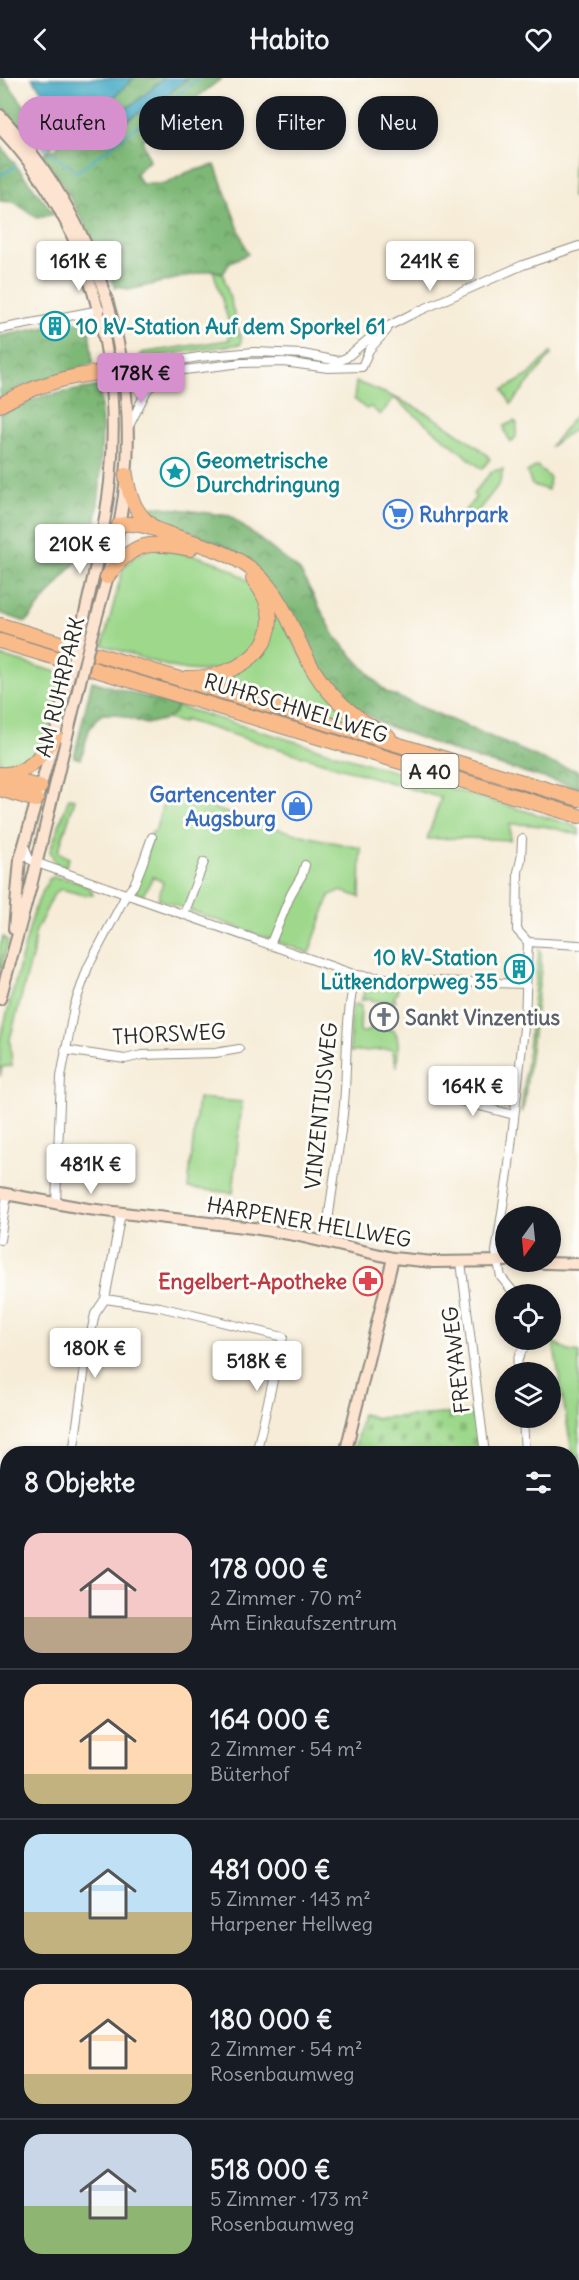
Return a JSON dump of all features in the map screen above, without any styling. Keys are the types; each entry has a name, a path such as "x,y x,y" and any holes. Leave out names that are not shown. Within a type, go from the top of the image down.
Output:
{"highway":[{"path":"0,405 14,397 51,383 91,373 108,372"},
{"path":"126,475 131,501 138,512 149,524 166,533"},
{"path":"119,525 132,524 166,533 220,552 254,571 282,605 314,671 336,700 374,728 424,753"},
{"path":"107,577 128,553 141,546 163,544 227,561 254,580 263,594 269,617 268,629 258,651 245,664 206,677 178,677 163,674"},
{"name":"RUHRSCHNELLWEG","path":"0,625 579,799"},
{"name":"RUHRSCHNELLWEG","path":"0,642 579,816"},
{"path":"0,775 23,770 34,764 55,736"},
{"path":"0,775 38,794"},
{"path":"0,789 38,794"}],"main road":[{"name":"AM RUHRPARK","path":"0,115 27,146 61,195 91,254 111,309 123,370 128,428 126,475 119,525 55,789 0,999"},
{"name":"AM RUHRPARK","path":"0,128 34,169 64,218 86,266 98,310 108,372 112,428 110,480 102,538 55,736 24,844 17,889 14,944"},
{"path":"102,538 110,529 119,525"},
{"name":"AM RUHRPARK","path":"38,794 55,789"},
{"name":"HARPENER HELLWEG","path":"4,1194 121,1213 253,1228 326,1241 393,1258 433,1262 495,1261"},
{"path":"347,1446 393,1258"},
{"path":"561,1263 579,1264"}],"street":[{"path":"108,372 199,357 254,352 303,354 338,361 346,358 362,343 393,323 523,265 579,246"},
{"path":"0,329 111,309"},
{"path":"108,372 124,383 165,374 242,363 283,362 328,368 362,367 369,350 393,323"},
{"path":"128,428 147,390 165,374"},
{"path":"56,1204 61,1077 64,1050 74,1007 88,967 126,895 134,885 152,837"},
{"path":"522,839 518,872 517,930 528,942 579,945"},
{"path":"24,844 30,859 36,863 356,975 405,980 526,984"},
{"path":"184,914 204,862"},
{"path":"17,889 24,871 36,863"},
{"path":"270,945 305,865"},
{"path":"502,1206 525,1016 528,942"},
{"name":"VINZENTIUSWEG","path":"326,1241 344,1104 349,1001 356,975"},
{"name":"THORSWEG","path":"64,1050 125,1059 142,1055 214,1053 239,1049"},
{"path":"438,1095 514,1114"},
{"path":"0,1240 4,1194"},
{"path":"74,1446 87,1352 95,1314 105,1299 121,1213"},
{"name":"FREYAWEG","path":"461,1262 484,1446"},
{"path":"105,1299 160,1307 283,1337 258,1446"},
{"path":"524,1428 525,1446"}],"green space":[{"path":"0,78 4,78 18,97 18,125 0,105"},
{"path":"134,78 164,78 127,107 127,96 115,96"},
{"path":"188,78 222,78 199,96 163,96"},
{"path":"139,113 139,150 146,150 150,160 135,174 142,184 165,184 188,172 215,165 248,254 230,262 223,274 213,270 129,290 119,286 115,288 82,220 43,155 48,150 127,150 127,121"},
{"path":"0,145 54,214 37,218 14,202 0,201"},
{"path":"579,147 579,193 572,197 574,153"},
{"path":"213,270 223,274 241,344 140,358 141,353 229,340 230,326"},
{"path":"88,320 93,364 20,387 0,399 0,336 52,326 52,329 57,328 57,325"},
{"path":"551,352 552,354 511,404 503,390 529,375"},
{"path":"356,382 399,399 426,413 475,445 490,459 482,469 394,398 380,415 371,407 366,409 354,399"},
{"path":"100,386 102,430 100,486 94,540 26,622 0,613 0,414 43,396"},
{"path":"579,411 579,431 574,429 550,447"},
{"path":"514,421 517,423 516,437 511,442 504,426"},
{"path":"537,466 550,478 548,490 532,485 527,472"},
{"path":"503,469 500,483 467,525 459,518 476,497 473,494 492,471"},
{"path":"155,506 230,516 300,571 336,638 386,692 554,764 579,771 579,788 467,756 383,724 345,701 324,674 308,646 237,552 161,522 148,513"},
{"path":"153,547 212,561 234,571 250,584 256,593 263,617 259,640 253,649 234,663 198,671 171,667 103,645 123,568 134,557"},
{"path":"264,588 298,651 360,724 213,680 265,649"},
{"path":"0,656 64,674 48,736 25,764 0,770"},
{"path":"92,681 177,706 174,713 166,719 146,724 116,714 103,714 97,718 89,730 81,759 74,757"},
{"path":"177,706 572,825 579,829 579,835 528,824 510,824 510,840 427,839 441,798 184,720 183,723 166,719 174,713"},
{"path":"177,794 268,826 361,848 360,897 340,891 330,895 309,953 158,899 163,882 153,877 143,895 135,892 165,796"},
{"path":"69,798 75,799 58,852 69,858 65,867 56,864 50,851"},
{"path":"54,877 73,880 90,888 93,895 61,889 54,894 35,933 33,953 10,1039 12,1066 2,1067 0,1077 0,1040 35,907 49,879"},
{"path":"3,937 8,941 0,974 0,947"},
{"path":"539,949 541,969 524,1105 521,1113"},
{"path":"367,984 398,986 394,997 396,1001 372,1001 368,998 361,1001"},
{"path":"356,1004 361,1006 361,1032 373,1028 394,1030 398,1042 397,1067 392,1049 350,1052 351,1007"},
{"path":"198,1098 242,1102 233,1193 188,1188"},
{"path":"561,1346 568,1351 579,1353 579,1446 571,1446 561,1388 561,1362 557,1362 555,1350 561,1350"},
{"path":"475,1412 479,1446 355,1446 362,1414 377,1418"}],"water":[{"path":"32,78 134,78 115,96 48,96"},
{"path":"164,78 188,78 166,96 143,96"},
{"path":"139,100 139,113 127,120 127,108"}],"waterway":[{"path":"127,134 200,78"},
{"path":"47,150 77,172 106,150"},
{"path":"0,175 17,166"}],"place":[{"name":"10 kV-Station Auf dem Sporkel 61","path":"55,326"},
{"name":"Geometrische Durchdringung","path":"175,472"},
{"name":"Ruhrpark","path":"398,514"},
{"name":"Gartencenter Augsburg","path":"297,806"},
{"name":"10 kV-Station Lütkendorpweg 35","path":"519,969"},
{"name":"Sankt Vinzentius","path":"384,1017"},
{"name":"Engelbert-Apotheke","path":"368,1281"}]}
